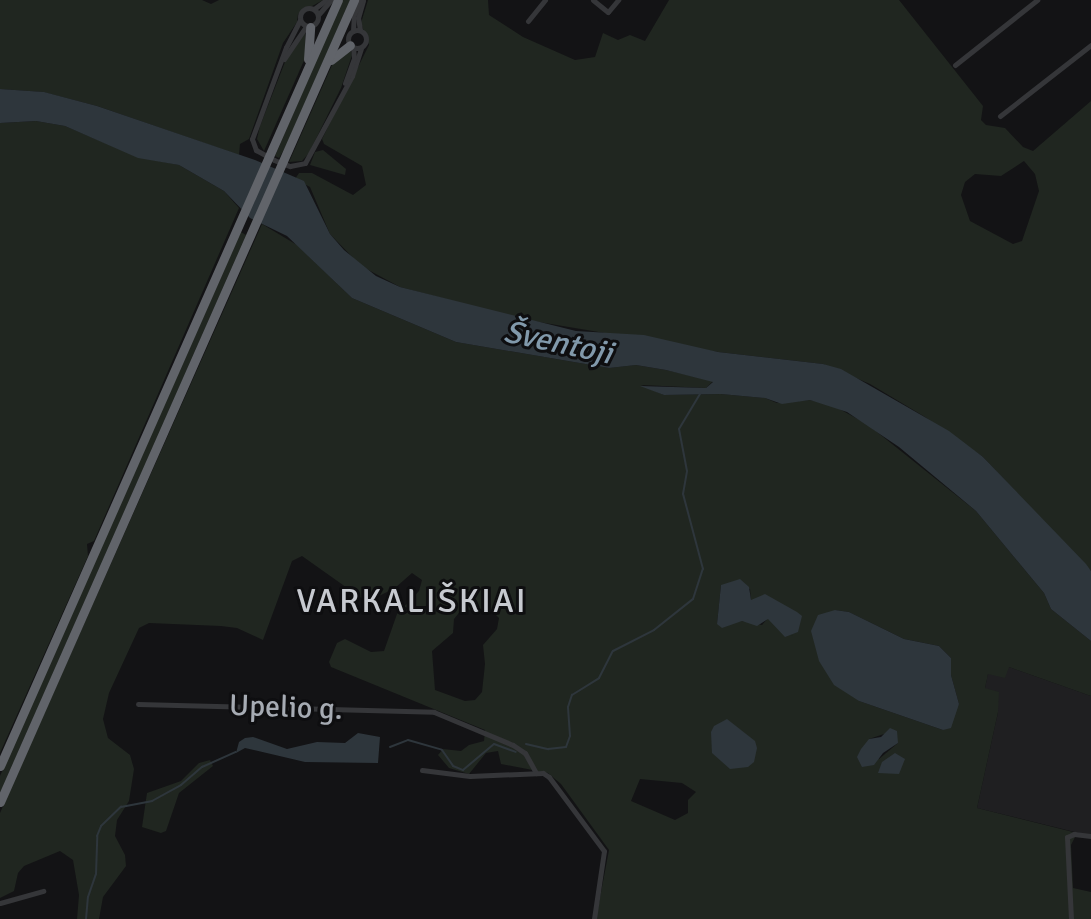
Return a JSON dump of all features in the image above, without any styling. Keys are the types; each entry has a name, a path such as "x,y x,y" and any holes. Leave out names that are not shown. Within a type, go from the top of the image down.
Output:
{"highway":[{"path":"0,766 338,0"},
{"path":"0,802 354,0"},
{"path":"303,79 308,26"},
{"path":"322,72 339,50 351,46"}],"street":[{"path":"329,0 305,10 286,47 252,139 256,150 290,166 305,163 357,65 366,38 358,18 362,0"},
{"path":"283,60 308,26 316,24 318,15 329,0"},
{"path":"344,88 354,58 348,37 353,31 354,14 362,0"},
{"path":"528,21 545,0"},
{"path":"593,0 608,12 618,0"},
{"path":"955,65 1037,0"},
{"path":"313,9 318,15"},
{"path":"300,20 308,26"},
{"path":"353,31 361,31"},
{"path":"1000,116 1091,45"},
{"path":"351,46 361,48"},
{"name":"Upelio g.","path":"138,704 434,712 513,745 525,753 536,773"},
{"path":"422,770 470,776 536,773 549,777 604,851 594,919"},
{"path":"1071,919 1067,837 1091,836"},
{"path":"0,903 43,891"}],"shaded area":[{"path":"0,0 202,0 211,4 219,0 323,0 298,14 297,22 283,43 249,139 240,144 239,155 97,106 43,92 0,89"},
{"path":"342,0 350,0 279,158 275,156"},
{"path":"368,0 488,0 489,15 523,37 575,60 595,57 603,33 618,40 630,35 645,41 669,0 899,0 983,106 981,120 986,125 1005,128 1023,147 1033,151 1091,101 1091,571 983,457 870,384 823,364 718,352 521,319 400,287 361,266 330,234 310,187 295,179 299,173 312,173 353,195 366,185 362,166 324,144 322,139 369,45 361,23","holes":["1024,161 1035,174 1039,191 1022,241 1013,244 970,221 961,195 965,182 975,174 1001,176"]},
{"path":"305,31 306,56 264,151 257,139 260,126 285,62"},
{"path":"350,49 352,55 341,88 309,153 302,161 289,162 332,65"},
{"path":"36,121 65,126 138,157 179,165 224,191 239,208 94,541 87,544 88,556 0,753 0,123"},
{"path":"323,150 346,169 345,175 310,165 315,152"},
{"path":"262,224 297,245 352,298 456,342 609,368 636,365 713,381 706,388 641,385 664,395 721,394 765,398 777,403 810,400 832,405 867,424 976,511 1044,593 1051,609 1091,641 1091,696 1009,667 1005,678 988,674 985,688 999,692 998,712 977,808 1077,833 1071,845 1073,888 1091,892 1091,919 596,919 609,850 561,784 548,773 501,764 498,751 486,753 469,774 449,768 438,755 443,749 461,751 484,741 485,730 331,667 329,662 337,643 345,639 371,652 384,651 397,614 419,591 422,580 412,573 395,588 367,602 302,556 292,561 263,640 237,628 221,626 149,623 139,628 109,693 103,719 108,738 130,755 134,769 129,801 117,820 115,836 125,855 126,866 103,897 99,919 77,919 79,895 73,860 60,851 24,866 18,873 14,891 0,898 0,813","holes":["721,585 750,589 751,600 793,636 768,618 762,625 742,621 717,624","462,609 493,612 499,618 497,629 483,645 485,664 482,692 475,700 465,701 435,690 432,651 453,633 454,619","835,610 849,612 904,639 939,646 951,658 951,675 959,704 943,730 859,701","884,734 898,743 879,759 869,739","640,779 682,783 696,792 688,800 688,813 675,820 631,801"]},
{"path":"241,232 246,235 244,240 0,793 0,776"},
{"path":"1009,667 1091,696 1091,836 977,808 998,712 985,688 988,673"},
{"path":"210,760 213,766 179,793 166,831 161,833 142,827 147,793 181,781 199,763"}],"water":[{"name":"Šventoji","path":"0,89 44,92 97,106 255,160 304,181 330,234 344,250 376,276 400,287 576,331 644,335 718,352 823,364 841,369 949,431 983,457 1086,564 1091,571 1091,641 1051,609 1044,593 976,511 899,447 847,412 810,400 782,404 765,398 721,394 664,395 640,386 706,388 713,382 636,365 609,368 456,342 352,298 287,236 250,218 224,191 179,165 138,158 65,126 36,121 0,123"},
{"path":"740,579 749,587 751,600 765,594 802,616 798,632 785,637 768,619 757,626 742,621 722,628 717,624 721,585"},
{"path":"835,610 849,612 904,639 939,646 951,658 951,675 959,704 951,728 943,730 859,701 834,685 819,661 811,631 818,615"},
{"path":"727,719 755,741 754,762 748,767 730,769 712,753 711,732 714,726"},
{"path":"890,728 897,731 898,743 883,753 874,765 862,767 857,757 861,749 869,739 881,737"},
{"path":"358,733 380,737 378,763 305,762 245,748 236,753 239,742 245,738 253,737 287,749 317,742 345,743"},
{"path":"895,753 905,759 899,774 878,773 882,762"}],"waterway":[{"path":"526,744 548,749 566,747 570,736 568,707 572,695 599,678 613,651 654,630 693,599 703,569 683,494 687,471 679,429 700,394"},
{"path":"390,747 408,740 442,750 453,766 463,770 494,744 516,752"},
{"path":"86,919 88,897 96,874 97,836 101,826 121,807 152,801 181,785 202,767 236,752"}],"district":[{"name":"VARKALIŠKIAI","path":"412,602"}]}
